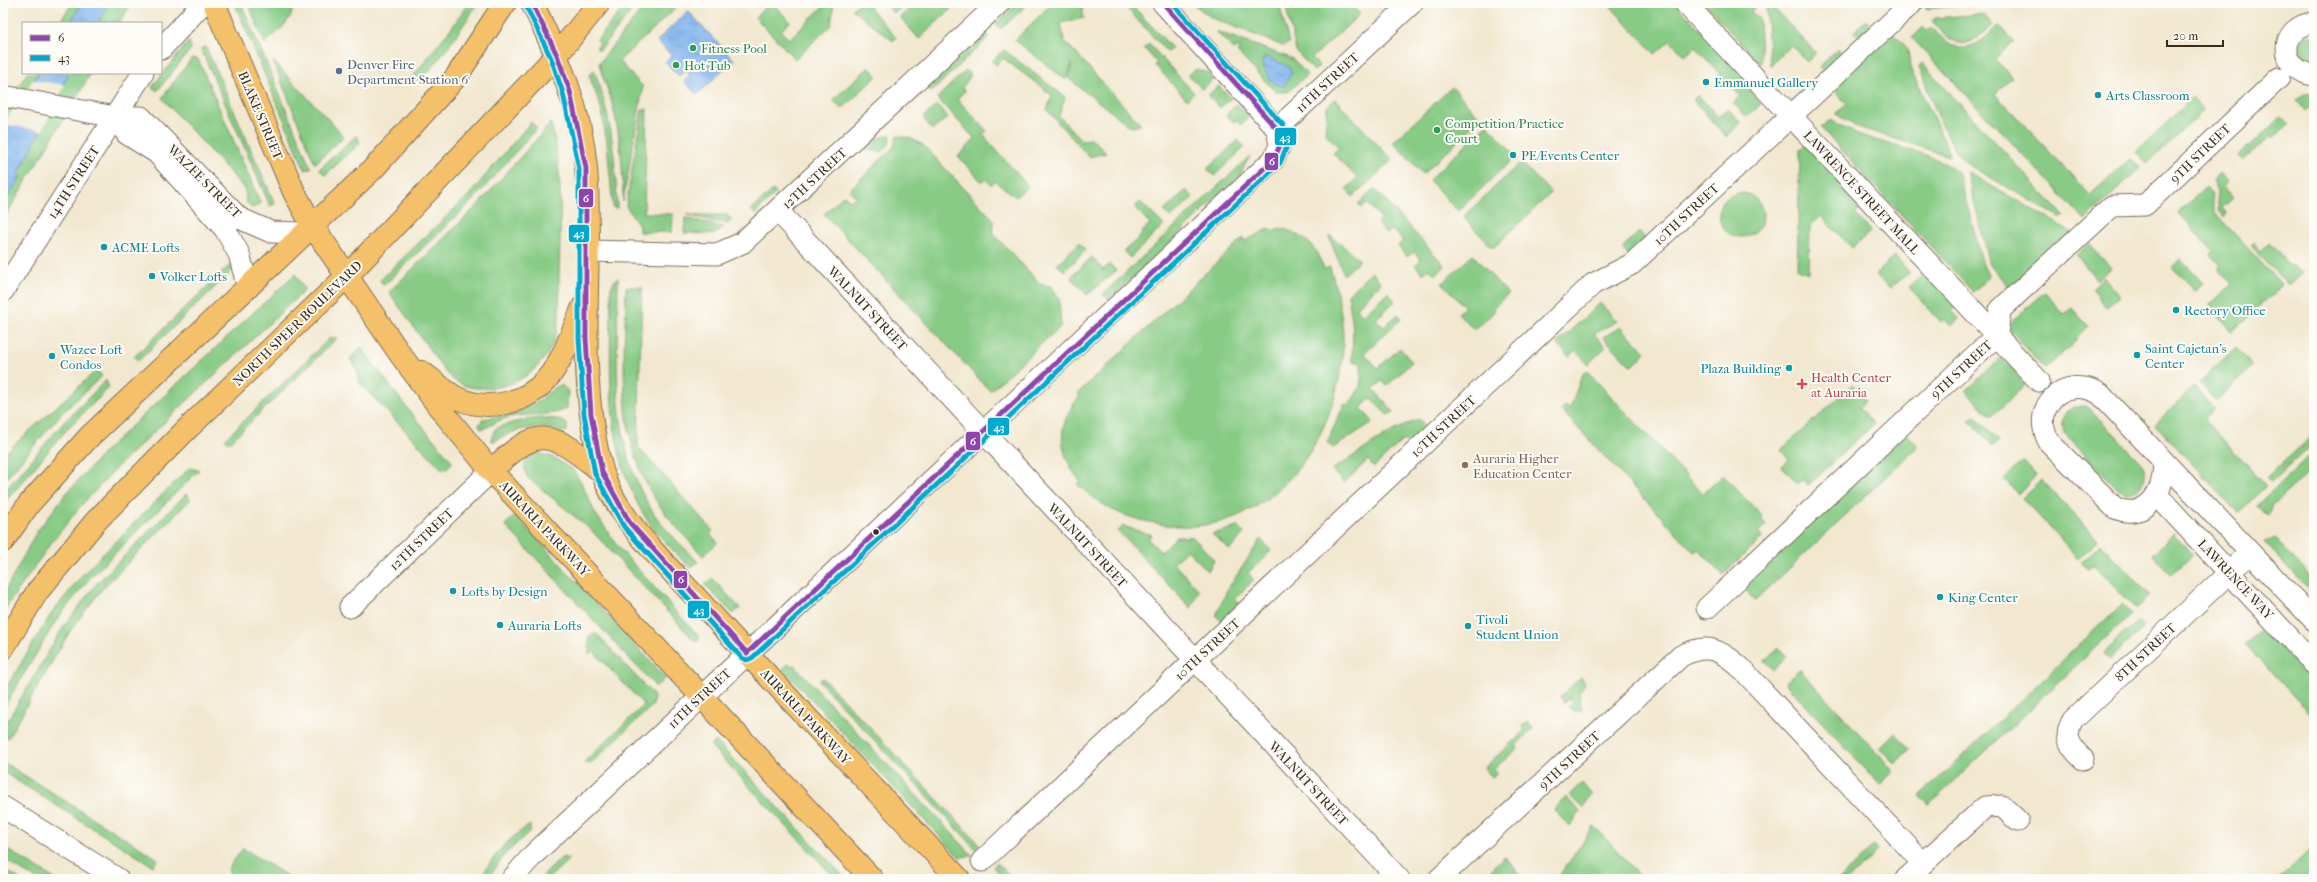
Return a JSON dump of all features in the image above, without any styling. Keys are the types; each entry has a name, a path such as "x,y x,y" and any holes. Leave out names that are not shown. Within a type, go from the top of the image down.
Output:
{"main road":[{"name":"BLAKE STREET","path":"214,3 294,192 308,229"},
{"path":"3,541 29,504 89,437 130,396 248,288 308,229 374,168 456,76 505,3"},
{"name":"AURARIA PARKWAY","path":"532,3 557,55 578,123 586,168 587,251 585,301 591,414 602,472 630,523 747,653 959,879"},
{"name":"NORTH SPEER BOULEVARD","path":"3,648 37,592 96,521 187,429 346,276 557,55 599,3"},
{"name":"AURARIA PARKWAY","path":"308,229 346,276 400,354 439,406 491,471 872,879"},
{"path":"400,354 458,398 487,405 517,400 532,392 547,379 558,363 585,301"},
{"path":"491,471 523,443 540,439 559,441 602,472"}],"street":[{"path":"162,48 202,3"},
{"name":"12TH STREET","path":"587,251 717,254 742,244 999,3"},
{"path":"1163,3 1277,129"},
{"name":"11TH STREET","path":"512,879 533,855 1272,161 1280,145 1277,129 1412,3"},
{"name":"LAWRENCE STREET MALL","path":"1685,3 2040,381"},
{"name":"10TH STREET","path":"982,861 1593,284 1632,264 1912,3"},
{"path":"2314,23 2306,24 2292,33 2287,50 2293,66 2300,72 2314,75"},
{"name":"14TH STREET","path":"3,291 142,74"},
{"name":"9TH STREET","path":"1707,608 1997,336 2000,310 2112,206 2145,205 2280,78"},
{"name":"WAZEE STREET","path":"3,96 115,116 141,117 239,218 271,232 308,229"},
{"name":"WAZEE STREET","path":"115,116 127,134 157,153 225,229 239,254 248,288"},
{"name":"WALNUT STREET","path":"778,211 1398,879"},
{"path":"2163,461 2164,478 2157,495 2142,508 2122,512 2114,508 2049,442 2044,428 2045,411 2050,401 2058,393 2069,388 2081,387 2093,390 2100,394 2314,620"},
{"name":"12TH STREET","path":"350,607 491,471"},
{"name":"LAWRENCE WAY","path":"2157,495 2314,664"},
{"name":"8TH STREET","path":"2082,759 2073,750 2068,739 2068,732 2073,720 2250,553"},
{"name":"9TH STREET","path":"1439,879 1681,656 1703,648 1725,654 1740,667 1924,863"},
{"path":"1906,879 1985,807 1991,805 2002,806 2018,820"},
{"path":"3,807 118,879"}],"green space":[{"path":"72,3 82,3 71,22 60,22"},
{"path":"108,3 131,3 121,22 98,22"},
{"path":"241,3 311,168 305,170 236,6"},
{"path":"248,3 293,3 293,9 284,25 265,44"},
{"path":"468,3 478,3 447,49 420,82 410,80 452,27"},
{"path":"627,3 638,3 600,50 596,48 600,43 597,40"},
{"path":"647,3 681,3 619,61 643,87 623,202 622,166 616,119 612,101 599,63"},
{"path":"770,3 773,3 790,22 781,31 789,39 827,3 834,3 831,25 795,59 755,17"},
{"path":"859,3 866,3 896,38 893,41 852,9"},
{"path":"885,3 910,3 893,13"},
{"path":"917,3 946,3 951,9 919,39 900,17"},
{"path":"1018,3 1029,3 1001,29 995,24"},
{"path":"1052,3 1081,3 1084,18 1061,23 1064,40 1141,125 1131,127 1069,79 1072,63 1066,80 1015,40"},
{"path":"1122,3 1130,3 1172,48 1167,52"},
{"path":"1192,3 1279,3 1289,43 1283,46 1212,18"},
{"path":"1285,3 1349,3 1360,14 1312,58 1319,66 1314,71 1296,51"},
{"path":"1615,3 1675,3 1756,89 1752,94 1761,104 1747,117 1733,103 1740,96 1695,47 1685,56 1670,41 1655,54 1611,7"},
{"path":"1704,3 1757,3 1751,12 1759,18 1761,64"},
{"path":"1766,3 1769,3 1816,53 1807,62 1791,45 1770,66"},
{"path":"1930,3 1963,3 1965,5 1927,9 1925,7"},
{"path":"1983,14 1993,25 1968,43 1961,43 1948,37 1932,21 1935,18"},
{"path":"1866,20 1877,32 1865,43 1854,31"},
{"path":"1999,25 2014,41 1995,59 2012,77 1995,94 2090,195 2130,159 2140,168 2085,220 1912,38 1923,27 1927,31 1931,27 1950,44 1965,48 1973,46"},
{"path":"1216,31 1293,59 1307,75 1288,92 1276,92 1237,52 1239,50 1237,47 1234,50"},
{"path":"1892,32 1908,49 1910,68 1950,153 1949,156 1855,126 1836,114 1847,104 1831,87"},
{"path":"985,34 989,37 931,92 928,88"},
{"path":"2314,34 2314,65 2298,59 2296,44 2303,36"},
{"path":"189,41 191,49 157,91 152,87"},
{"path":"1149,44 1194,93 1187,100 1155,65 1157,63 1144,48"},
{"path":"206,47 275,204 270,206 201,49"},
{"path":"1838,49 1848,60 1829,77 1819,67"},
{"path":"1004,50 1065,97 1059,116 1082,141 1092,138 1106,153 1089,157 1047,110 1052,95 1003,58 996,65 992,61"},
{"path":"192,58 198,59 261,204 252,208 246,202 245,189 162,98"},
{"path":"273,61 344,136 315,164"},
{"path":"1922,63 2065,217 2059,217 1967,164 1951,142 1939,118 1919,67"},
{"path":"869,67 877,76 842,109 833,100"},
{"path":"1196,69 1208,73 1214,79 1202,89 1189,75"},
{"path":"594,70 605,104 612,138 617,208 613,208 607,143 601,108 589,75"},
{"path":"966,70 971,75 962,88 965,91 957,99 987,131 983,135 1028,186 1016,197 995,181 991,185 985,179 982,182 958,156 975,139 937,98"},
{"path":"26,74 38,74 3,125 3,111"},
{"path":"68,74 90,74 3,220 3,204 20,178 19,173"},
{"path":"1219,86 1231,98 1220,108 1208,95"},
{"name":"Competition/Practice Court","path":"1452,87 1481,119 1423,174 1393,142"},
{"path":"2305,94 2314,94 2314,106 2312,104 2305,110 2297,101"},
{"path":"1698,95 1718,117 1728,109 1741,123 1726,137 1693,100"},
{"path":"2192,98 2204,110 2147,164 2136,152"},
{"path":"1335,99 1392,160 1353,197 1346,189 1357,178 1333,153 1339,148 1325,133 1327,107"},
{"path":"1237,104 1249,117 1241,125 1236,120 1234,122 1226,115"},
{"path":"937,105 948,117 933,130 923,118"},
{"path":"642,109 647,109 644,213 673,214 672,232 639,232 639,225 626,206"},
{"path":"2281,117 2289,125 2273,139 2270,137 2243,161 2238,156"},
{"path":"1831,119 1839,125 1864,136 1940,161 1951,167 1959,175 1983,265 1989,277 1973,292 1821,128"},
{"path":"531,122 537,128 473,200 384,285 380,280 468,196"},
{"path":"551,123 560,180 559,309 558,326 554,341 539,365 524,377 507,385 498,387 470,387 458,382 446,373 389,292 477,206"},
{"name":"Competition/Practice Court","path":"1487,124 1516,156 1458,211 1429,180"},
{"path":"357,135 360,143 325,175 319,169"},
{"path":"891,135 888,146 882,152 864,149 872,140"},
{"path":"897,136 910,138 923,145 994,220 992,232 1041,285 1051,286 1059,299 1061,326 990,391 824,214 844,195 851,201 856,196 849,190 893,148"},
{"path":"1238,140 1245,147 1214,176 1207,169"},
{"path":"1807,142 1865,205 1855,214 1871,231 1852,248 1821,216 1810,227 1809,273 1797,269 1800,149"},
{"path":"1250,156 1239,177 1109,300 1103,294"},
{"name":"Competition/Practice Court","path":"1521,162 1551,193 1493,248 1463,217"},
{"path":"1967,172 2072,232 2011,290 1990,265"},
{"path":"2220,173 2228,182 2223,187 2233,198 2222,208 2227,214 2224,217 2219,211 2214,179"},
{"path":"2206,187 2211,193 2215,213 2282,285 2232,332 2209,306 2232,284 2218,268 2221,265 2211,254 2213,251 2178,213"},
{"path":"1375,189 1445,266 1435,275 1429,269 1423,274 1415,265 1421,260 1414,252 1407,257 1398,246 1403,241 1392,229 1386,234 1377,223 1381,218 1367,203 1362,208 1358,204"},
{"path":"773,190 776,193 755,214 751,210"},
{"path":"1186,190 1193,197 1171,218 1164,211"},
{"path":"1741,193 1753,197 1759,203 1763,215 1759,227 1753,233 1741,237 1729,233 1723,227 1719,215 1723,203 1729,197"},
{"path":"1140,202 1164,225 1130,258 1124,251 1143,234 1142,232 1150,224 1135,207"},
{"path":"687,215 727,215 732,220 727,224"},
{"path":"685,218 724,227 715,234 684,233"},
{"path":"1284,229 1299,235 1309,243 1317,254 1324,269 1330,267 1338,297 1341,317 1343,348 1338,383 1328,417 1312,449 1291,477 1266,500 1236,516 1203,525 1166,525 1124,515 1111,509 1077,484 1080,481 1072,470 1064,449 1062,438 1063,428 1072,407 1080,396 1078,393 1243,238 1245,241 1266,230"},
{"path":"1639,232 1650,242 1632,259 1622,248"},
{"path":"1331,236 1360,260 1344,275 1329,237"},
{"path":"1079,243 1086,250 1064,271 1057,264"},
{"path":"2254,243 2261,251 2269,243 2290,266 2293,264 2303,273 2289,286 2251,246"},
{"path":"2089,244 2111,268 2097,280 2076,255"},
{"path":"1473,255 1508,294 1493,308 1495,311 1474,330 1458,313 1465,307 1442,283"},
{"path":"1895,256 1909,272 1890,289 1875,274"},
{"path":"1092,257 1103,270 1110,264 1116,271 1087,295 1071,277"},
{"path":"2180,259 2203,283 2195,291 2172,267"},
{"path":"233,262 233,270 138,361 134,357"},
{"path":"1928,270 1960,304 1952,311 1959,319 1951,326 1944,319 1941,322 1909,287"},
{"path":"1372,272 1381,283 1356,308 1363,315 1388,292 1395,301 1376,319 1384,327 1398,314 1402,318 1364,353 1378,368 1400,348 1412,362 1387,386 1382,381 1373,389 1394,412 1387,415 1371,398 1361,408 1373,422 1333,448 1327,443 1344,404 1347,405 1355,396 1361,380 1360,362 1352,362 1353,327 1348,294"},
{"path":"295,274 305,290 119,465 79,508 51,543 3,612 3,595 36,533 64,496 106,450"},
{"path":"2104,277 2120,296 2107,308 2091,289"},
{"path":"618,278 617,373 623,436 631,466 643,495 660,522 698,562 690,568 646,518 629,484 620,457 615,430 610,374 611,288 614,281"},
{"path":"626,287 642,287 638,447 713,531 710,534 718,542 703,556 678,530 665,513 648,487 637,461 630,433 624,376"},
{"path":"2045,292 2064,314 2072,308 2088,326 2076,338 2077,340 2045,369 2007,326"},
{"path":"1600,303 1617,321 1594,334 1606,347 1588,364 1576,351 1569,357 1557,343"},
{"path":"1621,327 1646,352 1632,367 1603,337"},
{"path":"330,338 337,338 229,443 225,439"},
{"path":"361,347 410,412 451,460 452,463 446,469 442,469 358,381 358,372 350,359"},
{"path":"2236,347 2253,366 2216,401 2199,383"},
{"path":"2001,357 2026,384 1991,417 1966,391"},
{"path":"97,370 102,376 61,414 3,482 3,455"},
{"path":"1586,370 1703,494 1723,475 1763,517 1761,519 1766,525 1758,532 1763,537 1723,575 1699,549 1694,552 1561,410 1565,406 1570,408"},
{"path":"106,380 109,388 69,427 3,504 3,493 65,421"},
{"path":"562,385 568,391 567,408 552,413 519,415 503,419 481,429 479,425 483,419 510,413 530,406 539,401 551,390"},
{"path":"1852,385 1866,401 1859,408 1874,424 1808,485 1803,479 1798,484 1782,466 1789,460 1781,450"},
{"path":"2194,387 2214,409 2204,419 2266,486 2238,513 2155,424"},
{"path":"2074,406 2086,406 2091,410 2141,463 2144,468 2145,478 2141,486 2133,492 2127,493 2116,488 2066,435 2063,426 2063,418 2067,411"},
{"path":"1975,415 1999,441 1993,446 1969,420"},
{"path":"543,418 558,419 567,424 567,431 548,428 531,428 505,435 493,442 491,439 495,429 507,424"},
{"path":"1419,419 1428,429 1410,447 1403,440 1374,467 1368,460 1344,483 1332,470 1389,433"},
{"path":"1906,433 1918,446 1755,601 1742,586"},
{"path":"2314,434 2314,441 2271,482 2266,478"},
{"path":"2314,451 2314,468 2273,506 2269,516 2256,506"},
{"path":"536,453 552,457 573,470 581,482 595,513 619,548 699,637 698,641 695,641 590,529 527,477 524,464 530,456"},
{"path":"2023,461 2037,475 2018,494 2004,479"},
{"path":"189,468 199,470 89,579 57,619 3,709 3,693 51,614 84,573"},
{"path":"2042,480 2098,540 2078,558 2022,498"},
{"path":"186,494 191,499 102,589 70,631 8,738 3,735 3,728 64,626 97,583"},
{"path":"515,515 666,678 656,687 505,525"},
{"path":"1123,526 1152,535 1148,539 1161,552 1176,537 1193,537 1214,560 1208,571 1187,550 1173,563 1199,590 1191,608 1118,531"},
{"path":"1238,527 1244,533 1230,550 1212,534"},
{"path":"2173,534 2193,555 2171,575 2152,555"},
{"path":"2275,538 2314,580 2314,595 2265,543"},
{"path":"1261,539 1271,551 1248,573 1254,580 1235,598 1241,605 1222,622 1216,616 1227,590"},
{"path":"2101,544 2150,596 2137,608 2134,607 2094,564 2088,569 2081,562"},
{"path":"712,578 740,608 733,614 705,585"},
{"path":"2122,604 2131,614 1929,805 1920,796"},
{"path":"2139,620 2145,626 2110,659 2104,652"},
{"path":"2263,628 2314,683 2314,719 2245,645"},
{"path":"592,634 597,634 654,696 653,705 590,764 584,762 644,705 593,651 589,654 589,636"},
{"path":"1778,648 1787,657 1773,670 1764,661"},
{"path":"789,663 792,666 794,665 973,856 959,857 783,669"},
{"path":"1799,669 1894,771 1880,785 1785,683"},
{"path":"1581,677 1585,684 1579,696 1582,710 1573,712 1571,708 1568,707 1572,703 1571,697 1564,702 1560,697"},
{"path":"823,678 982,847 978,851 819,681"},
{"path":"1527,721 1534,728 1516,745 1518,748 1494,769 1497,773 1492,777 1484,768 1525,730 1522,726"},
{"path":"1895,733 1910,749 1895,764 1880,748"},
{"path":"716,741 846,879 836,879 711,746"},
{"path":"3,762 158,859 153,866 3,772"},
{"path":"1582,783 1592,795 1582,808 1569,795"},
{"path":"1566,797 1580,812 1570,827 1554,810"},
{"path":"530,825 530,831 505,854 488,879 480,879 502,848 522,830"},
{"path":"1594,826 1643,879 1557,879"},
{"path":"1874,846 1878,851 1848,879 1839,879"},
{"path":"3,847 55,879 36,879 3,859"},
{"path":"2314,847 2314,877 2311,879 2280,879"},
{"path":"243,848 292,879 235,879 231,877 228,869"},
{"path":"1504,856 1525,879 1501,879 1491,869"},
{"path":"562,857 569,859 548,879 540,879"},
{"path":"997,863 1014,879 1004,879 993,867"},
{"path":"3,869 20,879 3,879"}],"water":[{"path":"82,3 108,3 98,22 71,22"},
{"name":"Fitness Pool","path":"688,11 734,60 697,95 684,81 690,75 685,70 679,76 665,62 672,56 657,41"},
{"path":"1264,57 1289,67 1292,72 1284,86 1280,86 1273,82 1265,71 1262,63"},
{"path":"38,74 68,74 19,173 20,178 3,204 3,125"}],"pier":[{"path":"33,80 65,85 42,131 3,124"}],"transit line":[{"name":"6","path":"532,3 557,55 570,91 586,168 586,338 591,414 602,472 630,523 747,653 1274,159 1280,145 1277,129 1163,3"},
{"name":"43","path":"526,6 551,58 563,93 579,169 579,338 584,414 595,474 624,527 742,658 747,660 752,658 1280,163 1287,146 1283,125 1172,3"}],"place":[{"name":"Fitness Pool","path":"693,48"},
{"name":"Hot Tub","path":"676,65"},
{"name":"Denver Fire Department Station 6","path":"339,71"},
{"name":"Emmanuel Gallery","path":"1706,82"},
{"name":"Arts Classroom","path":"2098,95"},
{"name":"Competition/Practice Court","path":"1437,130"},
{"name":"PE/Events Center","path":"1513,155"},
{"name":"ACME Lofts","path":"104,247"},
{"name":"Volker Lofts","path":"152,276"},
{"name":"Rectory Office","path":"2176,310"},
{"name":"Saint Cajetan's Center","path":"2137,355"},
{"name":"Wazee Loft Condos","path":"52,356"},
{"name":"Plaza Building","path":"1789,368"},
{"name":"Health Center at Auraria","path":"1802,384"},
{"name":"Auraria Higher Education Center","path":"1465,465"},
{"name":"Lofts by Design","path":"453,591"},
{"name":"King Center","path":"1940,597"},
{"name":"Auraria Lofts","path":"500,625"},
{"name":"Tivoli Student Union","path":"1468,626"}]}
